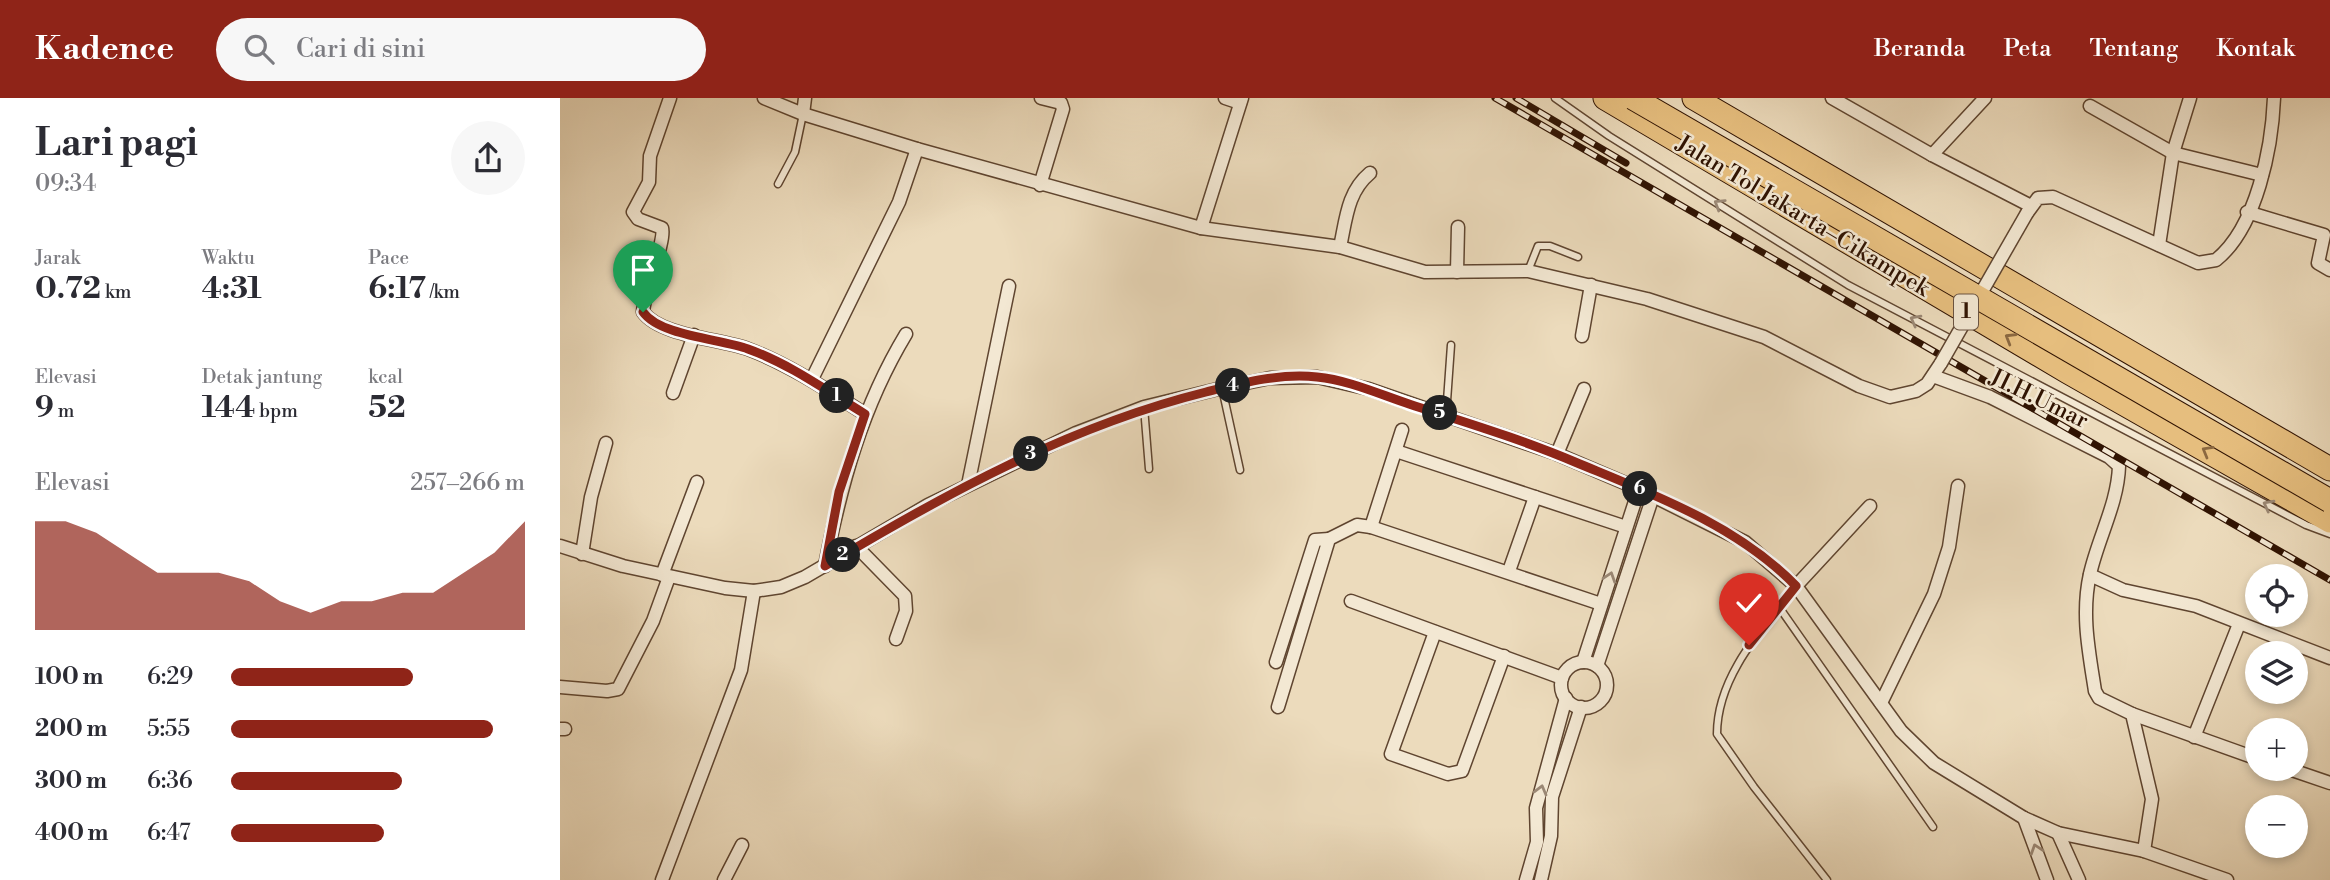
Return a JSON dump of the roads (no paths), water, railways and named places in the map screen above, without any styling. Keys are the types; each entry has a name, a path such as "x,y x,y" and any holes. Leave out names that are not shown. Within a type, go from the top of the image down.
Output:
{"highway":[{"name":"Jalan Tol Jakarta–Cikampek","path":"1605,98 2068,372 2330,521"},
{"name":"1","path":"1633,98 2330,501"},
{"name":"1","path":"1663,98 2330,485"},
{"name":"Jalan Tol Jakarta–Cikampek","path":"1694,98 2330,469"}],"street":[{"path":"670,98 650,156 649,182 633,212 635,217 662,228 664,235 654,258 643,312 650,319 694,335 747,348 812,379 865,414"},
{"path":"764,98 803,114 917,149 1201,228 1340,247 1425,272 1528,271 1591,285 1695,313 1764,337 1882,395 1904,396 1916,391 1933,376 2029,209 2038,198 2053,197 2198,263 2210,262 2227,247 2248,212 2270,150 2274,98"},
{"path":"803,114 805,98"},
{"path":"1040,185 1063,109 1061,103 1041,98"},
{"path":"1201,228 1241,100 1224,98"},
{"path":"1832,98 2029,209"},
{"path":"1932,155 1985,98"},
{"path":"2159,245 2173,153 2190,98"},
{"path":"2090,106 2173,153 2262,175"},
{"path":"812,379 899,202 917,149"},
{"path":"1340,247 1356,186 1370,173"},
{"path":"2248,212 2324,235 2318,264 2330,270"},
{"path":"1457,272 1458,227"},
{"path":"1582,336 1591,285"},
{"path":"968,485 1009,286"},
{"path":"825,566 839,492 865,414 906,334"},
{"path":"673,393 694,335"},
{"name":"JI.H.Umar","path":"1933,376 1990,397 2118,463 2114,500 2090,575"},
{"path":"560,546 666,576 754,591 781,587 825,566 856,546 968,485 1076,433 1144,407 1222,388 1270,378 1317,377 1369,389 1557,454 1639,489 1745,542 1796,586 1901,731 1934,763 2024,818 2058,832 2144,851 2227,880"},
{"path":"1557,454 1584,389"},
{"path":"1371,527 1402,430"},
{"path":"582,554 592,497 606,443"},
{"path":"1396,451 1626,527"},
{"path":"560,687 607,691 618,689 653,621 697,482"},
{"path":"1881,703 1934,594 1949,547 1958,486"},
{"path":"1583,662 1639,489"},
{"path":"1509,571 1535,496"},
{"path":"1597,666 1653,496"},
{"path":"1796,586 1870,506"},
{"path":"1276,662 1315,540 1329,539 1357,525 1371,527 1509,571 1601,604"},
{"path":"1278,707 1329,539"},
{"path":"856,546 905,596 906,611 896,639"},
{"path":"2245,755 2132,714 2099,698 2095,691 2085,615 2090,575 2123,590 2196,606 2330,658"},
{"path":"662,880 741,670 754,591"},
{"path":"1351,601 1562,678"},
{"path":"2194,737 2239,624"},
{"path":"1435,632 1391,754 1448,774 1462,771 1504,656"},
{"path":"1583,662 1597,666 1605,677 1606,690 1594,705 1581,707 1566,698 1562,692 1562,678 1572,665 1583,662"},
{"path":"1526,880 1537,842 1534,819 1566,698"},
{"path":"1541,880 1551,836 1552,797 1581,707"},
{"path":"2132,714 2152,799 2144,851"},
{"path":"2308,776 2330,783"},
{"path":"2024,818 2047,880"},
{"path":"1534,819 1550,820"},
{"path":"2058,832 2079,880"},
{"path":"724,880 741,845"}],"lane":[{"path":"1555,98 1609,136 1848,285 2306,525 2330,534"},
{"path":"778,184 796,152 803,114"},
{"path":"1528,271 1538,246 1550,246 1578,257"},
{"path":"1446,415 1451,345"},
{"path":"1222,388 1240,470"},
{"path":"1144,407 1149,469"},
{"path":"1796,586 1749,645 1717,714 1717,734 1754,787 1827,880"},
{"path":"1779,607 1933,827"}],"railway":[{"path":"1495,98 2330,580"},
{"path":"1516,98 1626,163"}]}
